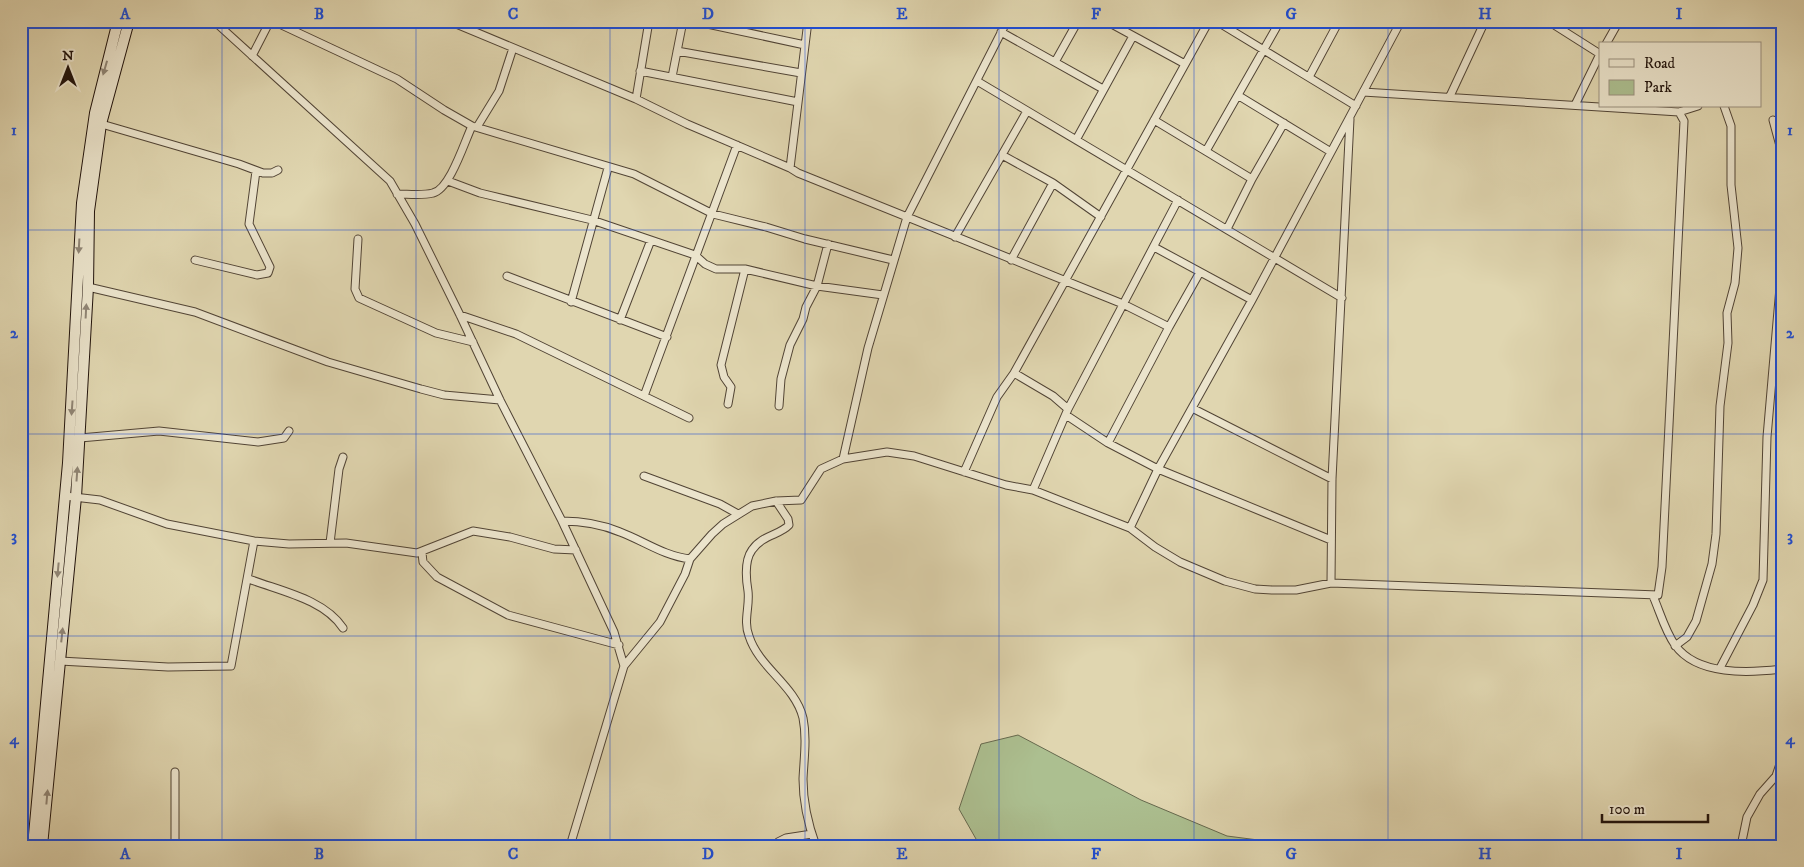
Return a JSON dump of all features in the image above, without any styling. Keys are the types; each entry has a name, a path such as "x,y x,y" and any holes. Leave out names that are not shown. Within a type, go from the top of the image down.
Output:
{"main road":[{"path":"42,846 60,661 70,497 72,398 82,203 118,21"},
{"path":"33,846 70,497 80,438 88,288 89,210 97,123 129,21"}],"street":[{"path":"214,21 390,181 460,315 500,400 576,550 619,645 624,666"},
{"path":"252,56 272,21 397,79 474,127 608,168 634,174 713,214 892,260"},
{"path":"449,21 636,99 790,168 798,174 1123,304 1169,327"},
{"path":"636,99 649,21"},
{"path":"672,77 683,21"},
{"path":"693,21 805,45"},
{"path":"790,168 808,21"},
{"path":"843,459 868,348 892,260 907,217 1007,21"},
{"path":"1055,62 1078,21"},
{"path":"1106,21 1185,64"},
{"path":"964,472 997,397 1014,373 1209,21"},
{"path":"1216,21 1356,106"},
{"path":"1206,152 1265,51 1280,21"},
{"path":"1309,77 1339,21"},
{"path":"1130,528 1158,469 1275,258 1401,21"},
{"path":"1450,96 1485,21"},
{"path":"1548,21 1599,53"},
{"path":"1607,42 1619,21"},
{"path":"1001,32 1103,89"},
{"path":"1076,140 1133,36"},
{"path":"397,194 432,193 448,182 474,127 499,91 513,48"},
{"path":"677,50 801,74"},
{"path":"1575,105 1599,56"},
{"path":"640,71 798,102"},
{"path":"977,81 1342,298"},
{"path":"1363,92 1599,107"},
{"path":"1239,96 1332,152"},
{"path":"1620,108 1679,112 1692,108"},
{"path":"1675,646 1687,637 1696,621 1712,564 1716,534 1720,406 1727,350 1728,313 1735,282 1738,248 1731,185 1731,126 1725,108"},
{"path":"955,237 1027,110"},
{"path":"570,846 624,666 660,622 685,574 690,559 718,529 738,514 752,506 776,501 801,500 821,469 843,459 887,452 935,461 1006,485 1033,490 1130,528 1154,547 1210,577 1255,589 1296,590 1332,583 1653,596 1660,592 1673,374 1684,129 1684,120 1679,112"},
{"path":"1332,583 1332,479 1351,116"},
{"path":"1154,120 1252,179"},
{"path":"1773,120 1783,157"},
{"path":"97,123 256,171 268,174 278,170"},
{"path":"1227,229 1252,179 1284,123"},
{"path":"644,396 737,145"},
{"path":"1002,155 1053,183 1101,217"},
{"path":"571,302 592,220 608,168"},
{"path":"194,260 257,274 268,274 270,266 249,224 256,171"},
{"path":"448,182 480,193 592,220 695,255 705,264 716,268 745,269 817,286 883,294"},
{"path":"1011,260 1053,183"},
{"path":"1033,490 1067,412 1178,200"},
{"path":"358,239 355,289 359,298 436,333 473,342"},
{"path":"620,320 651,240"},
{"path":"779,406 781,379 790,344 817,286 828,244"},
{"path":"1154,248 1252,300"},
{"path":"1720,668 1745,621 1763,580 1767,437 1783,252"},
{"path":"728,404 731,387 724,377 721,365 745,269"},
{"path":"1108,443 1200,272"},
{"path":"507,276 667,337"},
{"path":"88,288 195,312 328,362 421,389 444,395 500,400"},
{"path":"460,315 516,334 689,418"},
{"path":"1014,373 1054,396 1067,412 1108,443 1158,469 1331,540"},
{"path":"1192,408 1332,479"},
{"path":"80,438 159,431 258,442 284,438 289,431"},
{"path":"330,543 339,469 343,457"},
{"path":"644,476 720,504 738,514"},
{"path":"70,497 100,500 167,524 254,541 290,544 346,543 390,551 422,553 458,535 473,531 510,537 554,549 576,550"},
{"path":"776,501 788,519 789,525 782,530 769,534 750,552 746,576 748,593 746,622 754,649 784,684 797,703 803,719 806,739 803,791 816,846"},
{"path":"562,521 602,525 667,554 690,559"},
{"path":"60,661 228,668 232,664 249,579 254,541"},
{"path":"422,553 423,562 437,577 508,615 619,645"},
{"path":"249,579 321,607 336,617 342,628"},
{"path":"1653,596 1675,646 1686,657 1697,664 1720,668 1783,669"},
{"path":"1741,846 1747,817 1760,794 1776,776 1783,755"},
{"path":"175,772 175,846"},
{"path":"777,846 782,840 812,834"}],"green space":[{"path":"1018,735 1141,800 1227,836 1305,846 980,846 959,809 981,744"}]}
